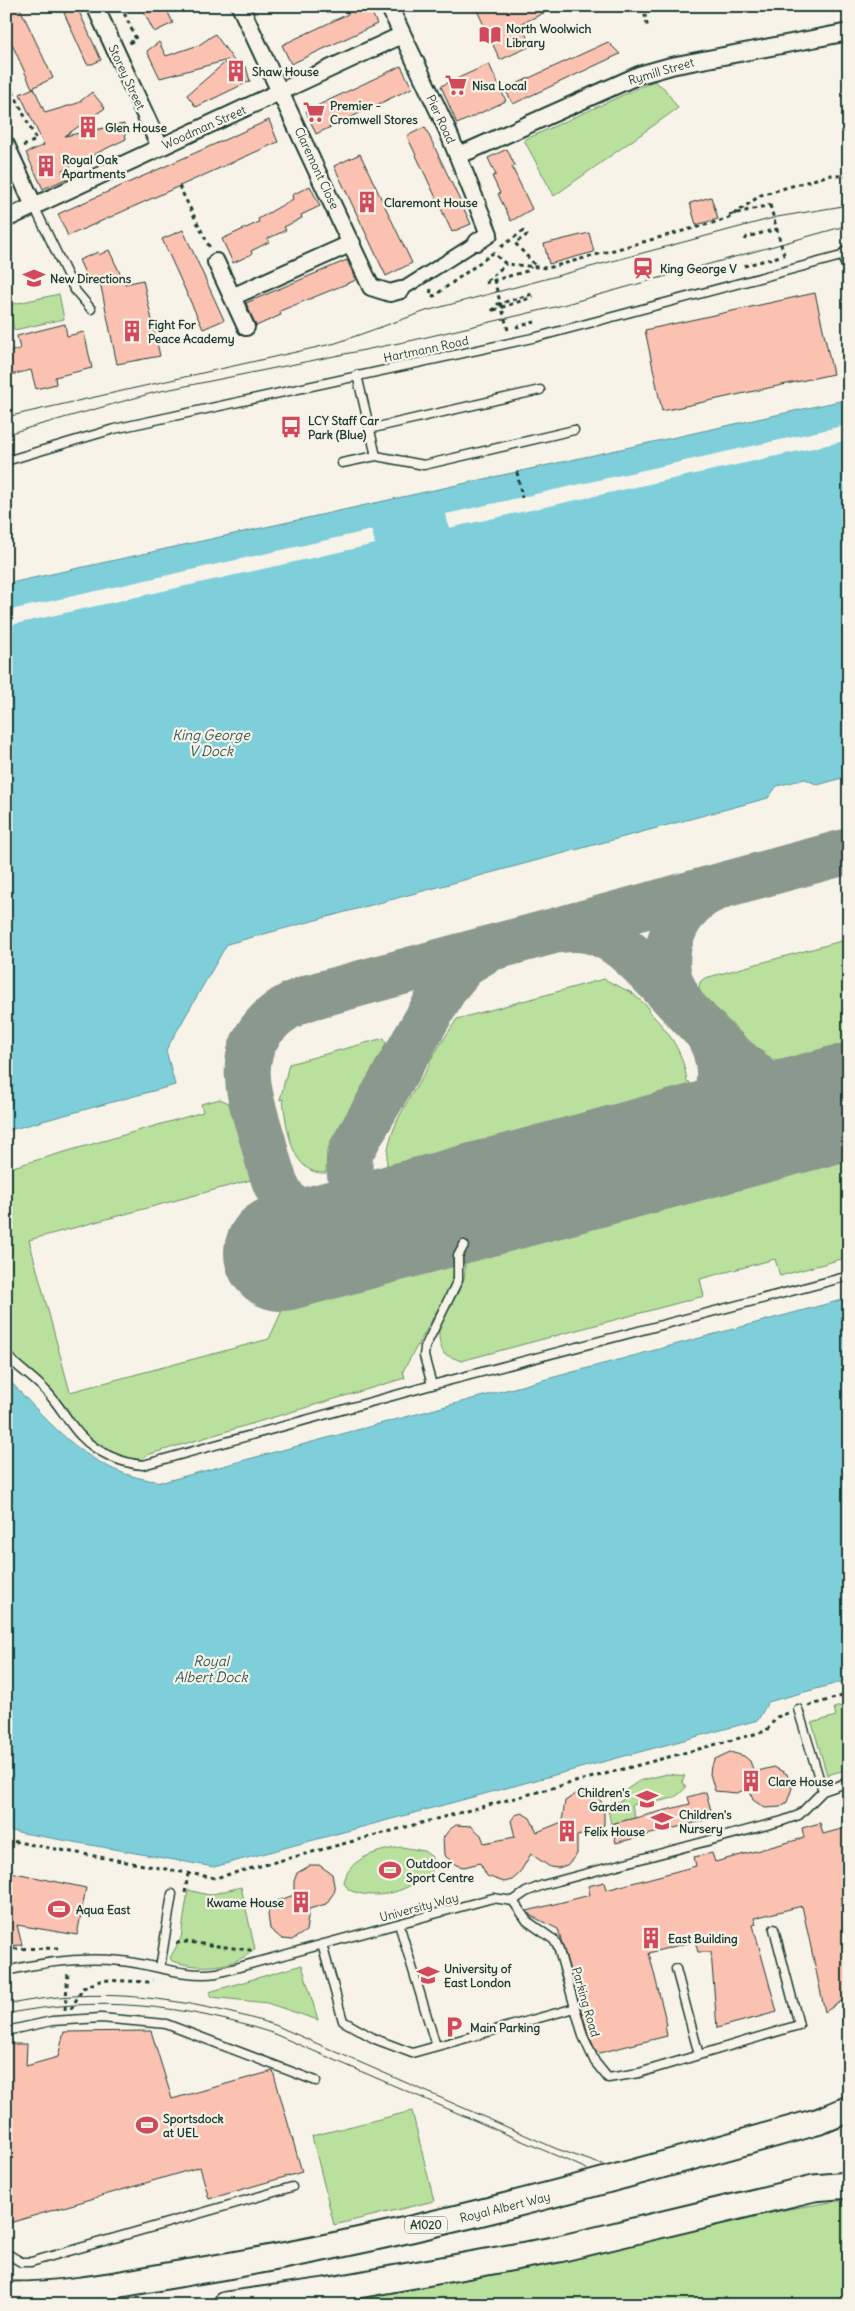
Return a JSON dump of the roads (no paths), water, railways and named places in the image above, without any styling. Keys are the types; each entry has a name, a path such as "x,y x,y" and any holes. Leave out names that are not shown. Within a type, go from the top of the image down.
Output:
{"main road":[{"name":"Royal Albert Way","path":"6,2295 79,2290 255,2261 424,2226 595,2184 843,2111"},
{"path":"226,2305 325,2291 540,2253 814,2188 849,2185"}],"street":[{"name":"Storey Street","path":"95,6 160,147"},
{"name":"Claremont Close","path":"240,6 371,287 390,293 401,290 483,238"},
{"name":"Pier Road","path":"389,6 457,154 483,238"},
{"name":"Rymill Street","path":"457,154 469,151 639,75 671,66 849,32"},
{"name":"Woodman Street","path":"6,219 281,93 402,35"},
{"path":"8,149 34,206"},
{"path":"232,297 352,243"},
{"path":"216,262 246,327"}],"lane":[{"path":"34,206 74,289 91,309"},
{"name":"Hartmann Road","path":"6,461 114,429 537,337 848,257"},
{"path":"357,375 376,456"},
{"path":"370,428 540,390"},
{"path":"342,463 376,456 424,465 574,430"},
{"path":"432,1385 424,1356 425,1348 458,1280 458,1256 464,1245"},
{"path":"6,1355 46,1390 64,1410 81,1436 91,1445 117,1460 143,1465 432,1385 849,1276"},
{"path":"798,1709 823,1791"},
{"path":"513,1901 526,1892 543,1885 799,1815 823,1791 849,1782"},
{"path":"160,1968 172,1894"},
{"name":"University Way","path":"6,1971 66,1961 97,1960 121,1961 199,1975 210,1974 493,1898 513,1901"},
{"name":"Parking Road","path":"513,1901 527,1921 554,1940 558,1947 583,2036 594,2062 608,2078 639,2073 698,2054"},
{"path":"398,1924 436,2046"},
{"path":"676,1968 698,2054 799,2025 774,1928"},
{"path":"322,1944 343,2021 374,2039 412,2053 575,2008"},
{"path":"6,2031 64,2020 101,2018 166,2024 316,2081"},
{"path":"6,2253 21,2262 31,2262 292,2187"}],"water":[{"name":"King George V Dock","path":"849,399 849,776 818,785 805,779 777,786 768,798 227,944 166,1050 175,1085 6,1131 6,584"},
{"name":"Royal Albert Dock","path":"849,1298 849,1680 768,1702 758,1720 214,1867 6,1830 6,1377 57,1430 94,1459 114,1470 163,1482"}],"tram line":[{"path":"6,417 336,343 426,311 777,217 849,205"},
{"path":"7,434 156,392 414,340 559,306 849,225"},
{"path":"6,2005 40,1999 108,1995 142,1997 175,2002 242,2016 275,2025 557,2149 603,2165"},
{"path":"6,2014 40,2008 107,2004 173,2010 239,2023 272,2033 587,2169"}],"place":[{"name":"North Woolwich Library","path":"490,35"},
{"name":"Shaw House","path":"236,71"},
{"name":"Nisa Local","path":"456,85"},
{"name":"Premier - Cromwell Stores","path":"314,112"},
{"name":"Glen House","path":"88,127"},
{"name":"Royal Oak Apartments","path":"46,166"},
{"name":"Claremont House","path":"367,202"},
{"name":"King George V","path":"643,268"},
{"name":"New Directions","path":"34,278"},
{"name":"Fight For Peace Academy","path":"132,331"},
{"name":"LCY Staff Car Park (Blue)","path":"291,427"},
{"name":"Clare House","path":"751,1781"},
{"name":"Children's Garden","path":"647,1799"},
{"name":"Children's Nursery","path":"662,1821"},
{"name":"Felix House","path":"567,1831"},
{"name":"Outdoor Sport Centre","path":"390,1870"},
{"name":"Kwame House","path":"301,1902"},
{"name":"Aqua East","path":"59,1909"},
{"name":"East Building","path":"651,1938"},
{"name":"University of East London","path":"428,1975"},
{"name":"Main Parking","path":"454,2027"},
{"name":"Sportsdock at UEL","path":"147,2125"}]}
